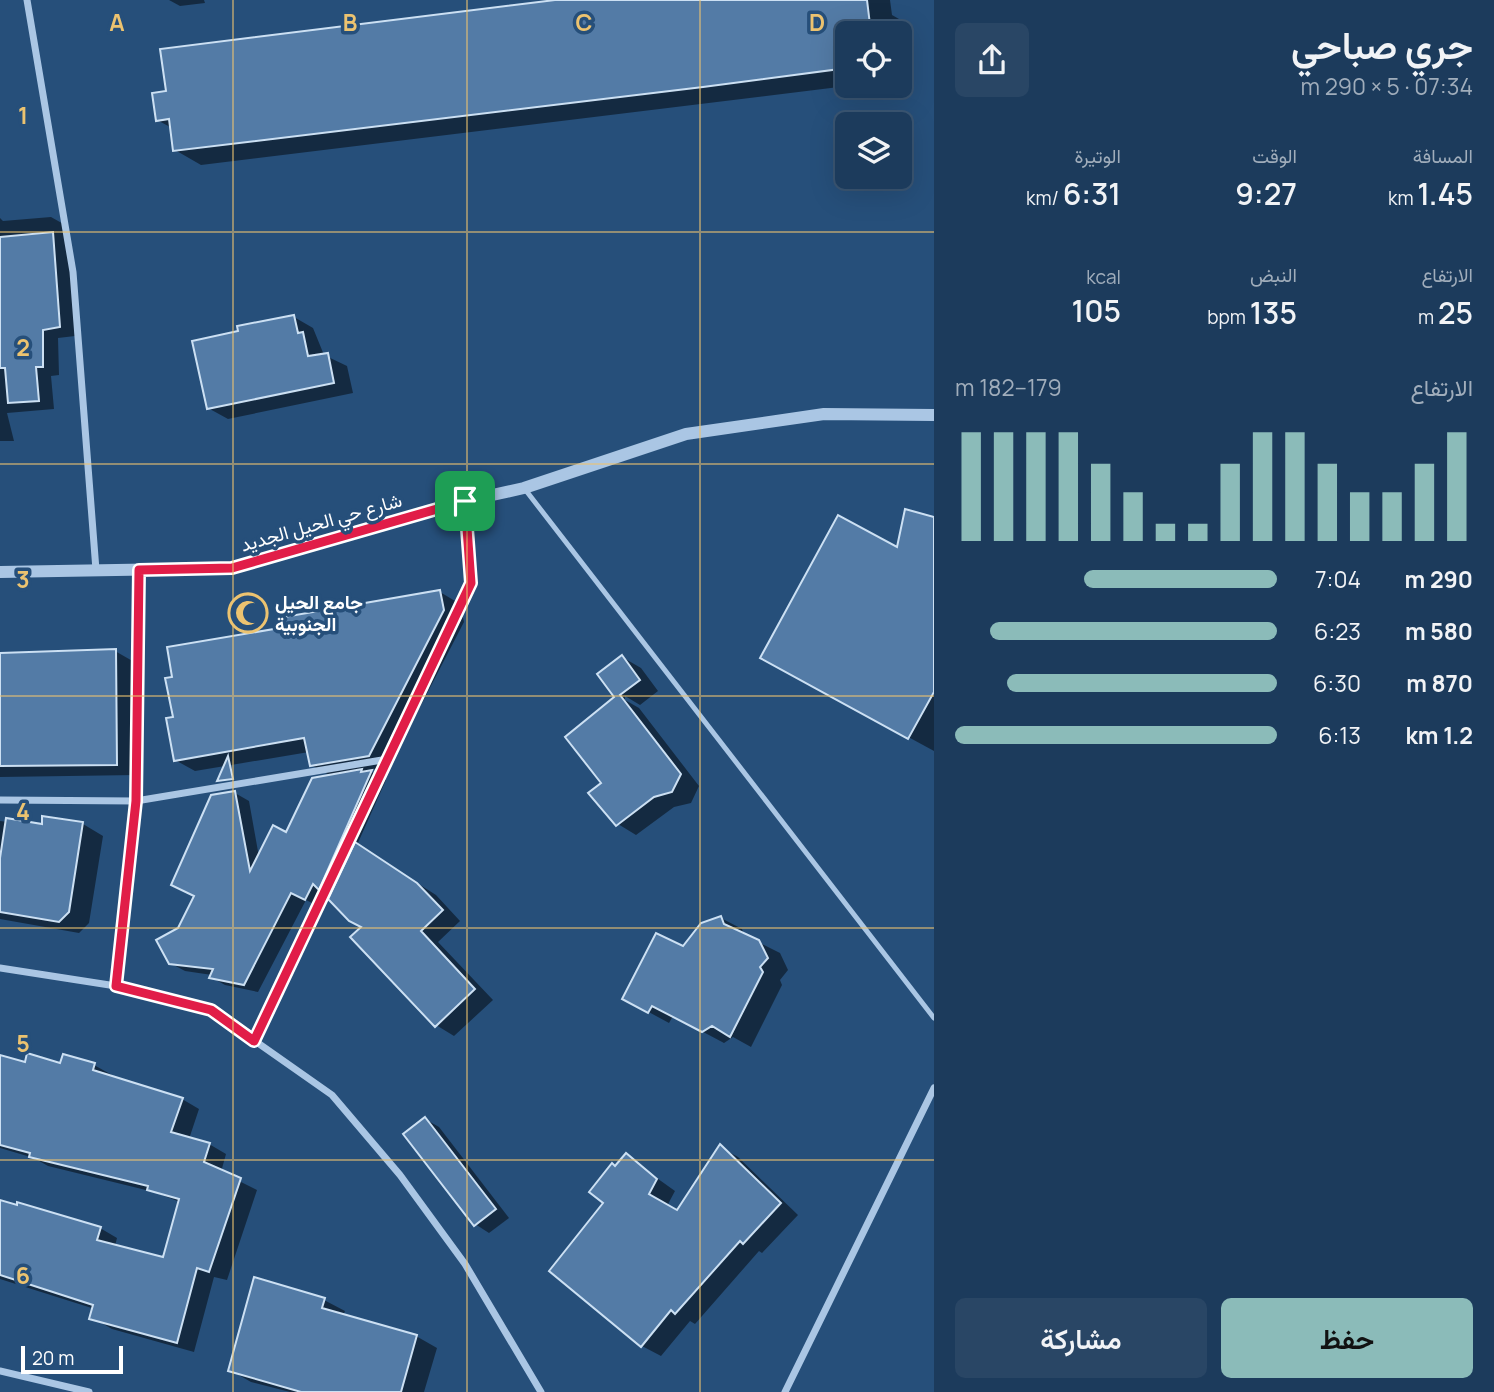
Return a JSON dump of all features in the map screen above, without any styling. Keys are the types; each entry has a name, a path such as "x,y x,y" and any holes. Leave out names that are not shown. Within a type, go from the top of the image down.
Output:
{"street":[{"path":"27,0 73,272 96,570"},
{"name":"شارع حي الحيل الجديد","path":"0,572 232,568 465,501 524,488 686,434 824,414 934,415"},
{"path":"254,1041 471,583 465,501"},
{"path":"116,986 136,801 139,570"},
{"path":"0,800 136,801 388,759"},
{"path":"0,968 116,986 211,1010 332,1095 400,1175 465,1264 541,1392"},
{"path":"785,1392 934,1088"},
{"path":"0,1371 89,1392"}],"lane":[{"path":"524,488 934,1018"}],"building":[{"path":"555,0 867,0 870,21 835,21 835,70 173,151 169,119 156,121 152,93 166,91 160,49"},
{"path":"53,232 60,327 43,330 43,367 36,367 39,401 8,403 5,368 0,368 0,237"},
{"path":"294,315 298,333 303,332 308,356 328,353 334,383 207,409 192,341 238,331 237,326"},
{"path":"905,509 934,517 934,692 908,739 760,658 838,515 897,547"},
{"path":"440,590 444,610 369,756 310,766 304,738 174,761 166,718 173,717 165,678 172,677 167,647 286,627 284,617"},
{"path":"116,649 117,765 0,766 0,653"},
{"path":"622,655 640,680 620,695 681,774 672,792 654,797 616,826 588,793 601,783 565,737 614,697 597,674"},
{"path":"228,756 233,779 217,781"},
{"path":"362,769 361,772 372,770 319,890 313,884 305,900 291,893 244,985 209,978 213,969 169,964 156,940 178,928 194,896 171,885 211,795 235,791 250,871 273,825 286,832 312,778"},
{"path":"42,816 83,822 69,912 59,922 0,912 0,858 6,818 42,824"},
{"path":"355,842 417,883 443,910 421,931 475,989 435,1027 350,937 361,927 349,921 328,899"},
{"path":"721,916 724,924 759,940 768,958 760,967 763,972 730,1037 712,1026 702,1032 652,1006 648,1013 622,999 656,933 683,946 701,923"},
{"path":"27,1053 60,1063 63,1054 95,1063 93,1070 183,1098 171,1132 210,1143 204,1162 241,1178 209,1272 197,1268 177,1343 89,1319 93,1305 0,1275 0,1200 17,1205 17,1202 101,1227 97,1240 163,1257 179,1199 147,1190 148,1186 29,1157 30,1153 0,1145 0,1055 25,1062"},
{"path":"425,1117 496,1209 474,1226 403,1134"},
{"path":"720,1144 781,1203 743,1244 740,1241 675,1314 671,1310 641,1347 549,1271 603,1203 589,1192 612,1163 615,1166 626,1153 657,1179 649,1194 677,1210"},
{"path":"254,1277 325,1298 322,1308 417,1335 401,1392 301,1392 228,1371"}],"place":[{"name":"جامع الحيل الجنوبية","path":"248,613"}],"route":[{"path":"465,501 471,583 254,1041 211,1010 116,986 136,801 139,570 232,568 465,501"}]}
